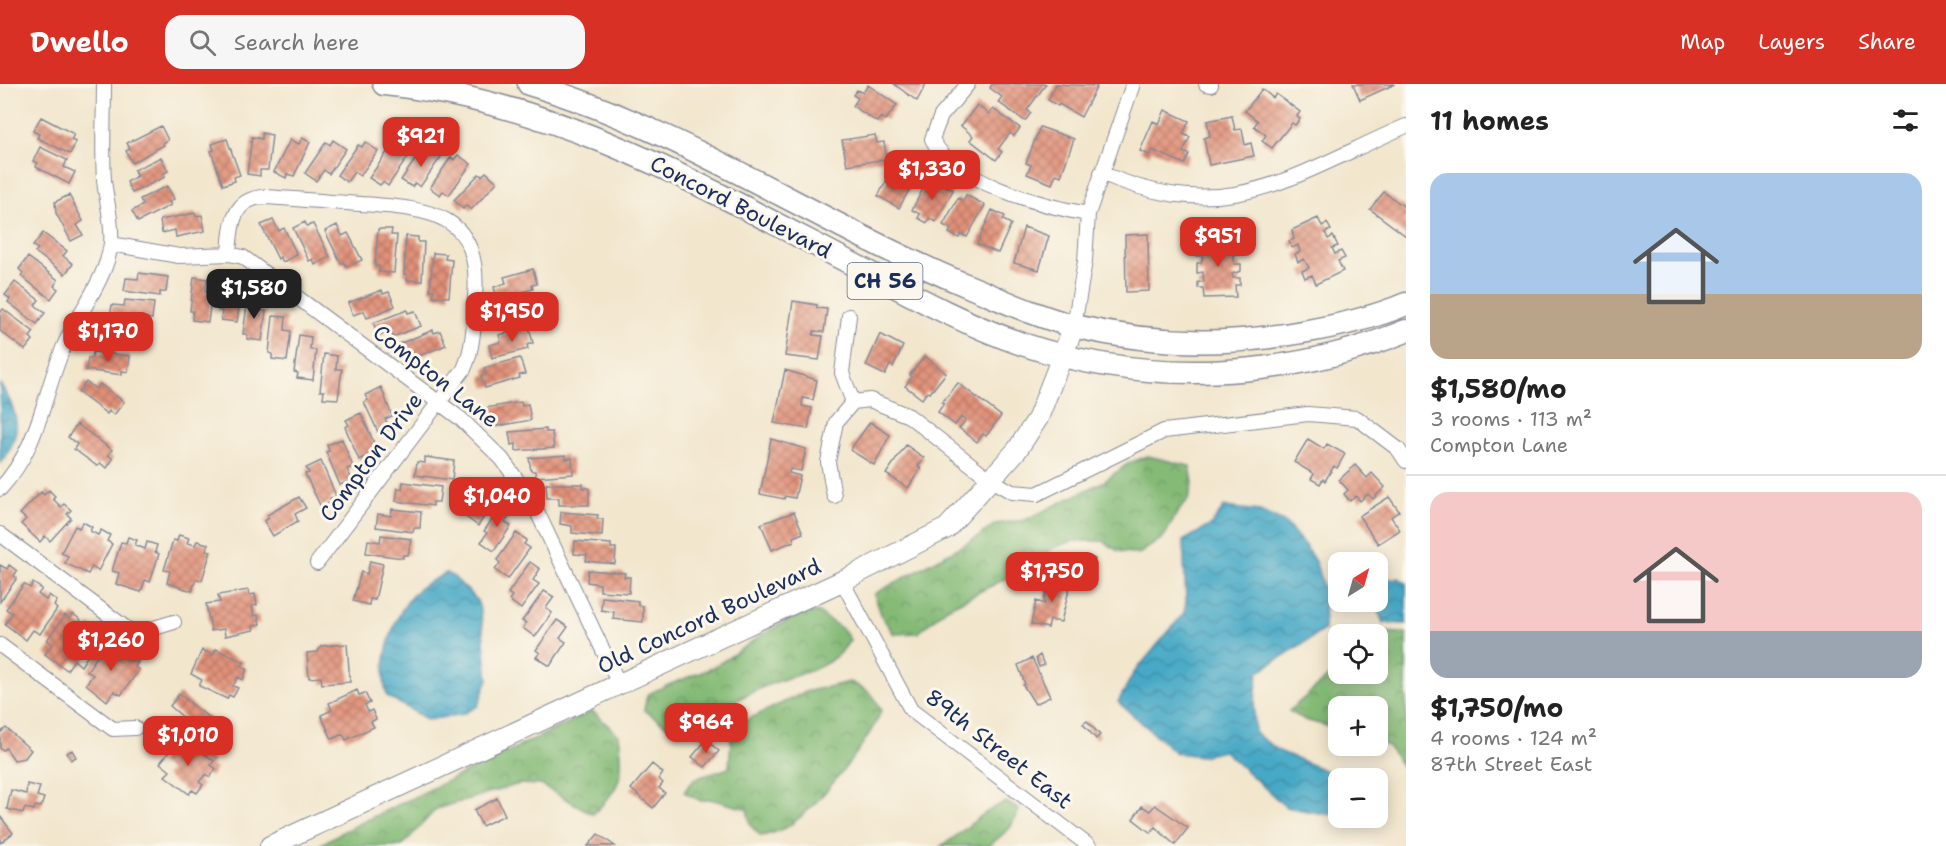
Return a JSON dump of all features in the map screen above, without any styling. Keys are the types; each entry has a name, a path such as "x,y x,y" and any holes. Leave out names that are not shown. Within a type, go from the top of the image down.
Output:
{"main road":[{"name":"Concord Boulevard","path":"384,84 498,104 573,128 644,157 975,326 1061,355 1145,369 1245,372 1312,361 1372,344 1406,331"},
{"name":"Concord Boulevard","path":"530,84 582,100 647,127 932,271 1016,306 1074,326 1185,342 1237,340 1275,337 1349,323 1406,304"}],"street":[{"path":"0,489 17,469 32,445 64,346 105,266 111,244 111,226 104,181 104,84"},
{"path":"968,84 941,116 932,139 939,154 992,186 1044,206 1088,214"},
{"path":"1074,326 1085,261 1088,214 1133,84"},
{"path":"1101,173 1131,186 1160,194 1186,198 1224,197 1265,188 1406,126"},
{"name":"Compton Drive","path":"229,254 235,213 243,204 259,197 412,208 439,216 452,224 468,245 477,269 470,352 464,369 317,563"},
{"name":"Compton Lane","path":"111,244 179,256 229,254 256,265 439,403 491,447 518,478 532,501 620,684"},
{"path":"849,316 842,373 853,402"},
{"name":"Old Concord Boulevard","path":"270,846 842,581 947,528 1017,450 1038,418 1074,326"},
{"path":"834,496 828,462 836,422 853,402 870,400 909,416 991,480 1012,492 1037,494 1164,431 1308,414 1357,418 1398,449 1406,461"},
{"path":"0,534 134,634 174,622"},
{"name":"89th Street East","path":"842,581 911,710 1089,846"},
{"path":"0,645 113,729 135,728"}],"green space":[{"path":"1148,456 1190,466 1193,483 1188,500 1177,513 1164,537 1139,554 1118,551 1103,541 1073,541 1053,548 1005,579 947,608 918,633 894,634 882,617 874,594 978,537 995,524 1025,520 1103,482 1129,463"},
{"path":"817,612 844,630 850,640 840,653 824,665 761,688 674,731 644,710 647,695 711,668 788,620"},
{"path":"1388,633 1406,633 1406,772 1388,746 1388,696 1328,696 1328,726 1305,720 1289,711 1328,677 1328,684 1388,684"},
{"path":"850,682 870,693 881,711 865,740 839,776 795,821 781,830 761,836 751,826 747,809 710,799 701,801 684,792 694,779 729,768 732,727 805,692"},
{"path":"592,711 619,735 621,760 621,770 616,787 593,814 541,785 519,784 436,809 402,846 318,846 342,832"},
{"path":"1007,802 1019,810 1010,828 989,846 941,846 989,810"}],"water":[{"path":"0,384 15,414 16,433 8,452 0,463"},
{"path":"1224,507 1260,511 1286,523 1316,563 1325,593 1324,630 1258,672 1254,710 1255,733 1279,751 1328,772 1328,815 1286,807 1224,751 1201,756 1176,753 1118,702 1133,674 1184,613 1186,601 1183,541 1211,525"},
{"path":"446,573 454,577 477,600 481,613 488,679 478,706 463,714 428,720 387,696 384,668 390,637 403,609 421,587"},
{"path":"1399,578 1406,583 1406,624 1383,623 1378,612 1388,612 1388,579"}],"building":[{"path":"894,84 926,84 917,101"},
{"path":"992,84 1046,84 1027,110 1031,113 1025,121 998,102 1002,97 990,88"},
{"path":"1056,84 1097,86 1081,117 1048,100"},
{"path":"1353,84 1395,84 1360,100"},
{"path":"868,85 897,105 886,120 881,117 877,122 853,106 858,98 853,95 857,90 863,93"},
{"path":"1262,89 1273,98 1276,94 1300,112 1297,116 1300,119 1295,125 1292,123 1272,148 1262,141 1266,135 1254,126 1258,121 1245,111"},
{"path":"977,105 989,114 993,109 1020,128 1014,136 1010,133 998,149 1002,152 996,160 970,140 973,136 961,126"},
{"path":"1165,110 1189,121 1183,134 1190,137 1183,152 1189,154 1185,164 1152,150 1149,155 1140,151 1153,121 1159,124"},
{"path":"1232,116 1235,130 1242,129 1245,145 1251,143 1254,156 1209,165 1204,138 1210,136 1207,121"},
{"path":"41,117 74,134 71,140 76,142 70,154 37,138 39,134 33,131"},
{"path":"161,126 168,140 163,143 164,145 132,163 126,151 130,149 127,143"},
{"path":"1040,127 1074,139 1061,176 1056,174 1052,184 1027,174 1031,165 1026,163"},
{"path":"262,133 272,135 268,170 260,170 260,176 247,174 252,137 262,139"},
{"path":"875,135 877,143 884,142 887,159 847,165 842,140"},
{"path":"302,138 310,142 294,176 287,174 286,178 274,172 290,140 299,144"},
{"path":"227,139 240,175 234,177 235,181 223,185 211,151 214,150 212,144"},
{"path":"333,140 346,149 329,174 324,170 316,181 305,173 326,142 330,145"},
{"path":"365,142 378,151 360,176 354,172 347,182 337,175 358,145 362,147"},
{"path":"397,145 410,154 388,186 383,182 380,185 369,178 390,148 393,150"},
{"path":"40,147 67,160 64,167 75,172 69,184 36,167 38,163 33,161"},
{"path":"428,147 441,157 420,187 415,183 412,187 401,180 422,150 425,152"},
{"path":"458,155 471,164 449,195 443,191 440,195 430,188 451,157 454,160"},
{"path":"161,157 168,171 163,174 165,177 132,193 127,182 137,176 134,170"},
{"path":"904,166 918,174 899,208 878,196 894,167 901,171"},
{"path":"486,172 497,182 471,210 466,205 463,209 454,200 479,174 482,176"},
{"path":"936,180 953,190 936,222 929,218 927,223 918,218 920,214 912,210 926,183 933,187"},
{"path":"167,186 174,199 169,202 171,205 138,222 132,211 143,205 140,199"},
{"path":"1384,192 1406,208 1406,236 1370,209"},
{"path":"69,195 83,221 77,225 83,235 71,241 56,213 55,202"},
{"path":"966,195 985,205 967,237 961,234 959,238 949,233 951,229 943,225 958,198 963,201"},
{"path":"992,210 1005,216 1003,220 1011,224 998,253 977,244"},
{"path":"195,213 196,216 202,215 205,231 176,237 175,230 162,233 160,220"},
{"path":"1318,218 1322,226 1327,223 1331,230 1325,232 1328,239 1333,236 1338,246 1332,248 1335,254 1341,251 1345,258 1338,261 1343,271 1316,284 1312,275 1305,278 1302,271 1309,268 1304,259 1298,262 1295,254 1300,252 1298,245 1292,248 1289,241 1294,239 1292,230"},
{"path":"273,220 279,231 284,228 297,255 283,262 280,257 278,259 261,225"},
{"path":"305,222 307,226 313,224 330,257 315,265 313,259 309,261 293,228"},
{"path":"337,225 342,236 348,233 362,260 347,267 344,262 341,264 325,231"},
{"path":"1024,227 1049,236 1039,270 1014,263"},
{"path":"378,229 392,229 391,235 397,235 394,273 379,272 379,266 375,266"},
{"path":"43,233 67,251 63,256 73,264 65,274 35,252 38,249 33,246"},
{"path":"1148,234 1149,291 1126,292 1125,235"},
{"path":"406,236 418,237 418,242 424,242 422,281 407,280 407,274 404,274"},
{"path":"1232,237 1232,248 1239,248 1239,255 1234,255 1234,264 1241,264 1241,271 1232,274 1233,278 1240,278 1240,285 1235,285 1236,297 1204,298 1203,288 1198,288 1198,282 1204,282 1203,272 1197,273 1197,263 1201,263 1203,256 1197,256 1197,248 1201,248 1203,238"},
{"path":"433,253 446,254 445,259 452,260 449,297 433,296 434,290 430,290"},
{"path":"28,257 58,280 54,286 58,289 51,299 21,276 23,273 19,269"},
{"path":"533,269 537,284 532,285 533,289 497,299 494,287 506,283 504,277"},
{"path":"139,273 168,277 166,292 160,292 160,296 124,291 126,278 138,279"},
{"path":"194,277 207,279 205,292 212,292 208,322 192,320 193,311 190,311"},
{"path":"222,278 235,280 235,284 242,285 237,322 221,320 222,311 218,310"},
{"path":"15,282 39,300 35,305 45,313 37,324 8,302 10,299 5,295"},
{"path":"382,290 383,294 389,292 395,306 367,318 364,311 353,315 348,303"},
{"path":"248,297 261,298 259,311 266,311 262,341 247,339 247,334 243,334"},
{"path":"531,298 535,313 530,315 531,319 495,328 492,316 496,315 494,308"},
{"path":"125,300 154,303 152,319 147,318 147,322 110,317 112,305 124,306"},
{"path":"793,301 827,309 824,332 814,331 813,335 823,336 819,360 785,356"},
{"path":"3,309 34,332 30,337 33,340 25,350 0,331 0,313"},
{"path":"407,310 408,313 415,311 421,326 393,337 390,330 379,335 373,323"},
{"path":"273,316 286,317 285,330 291,331 287,361 272,359 272,354 269,353"},
{"path":"109,325 139,329 137,345 131,344 131,349 96,344 97,331 108,332"},
{"path":"529,327 533,343 527,345 528,349 492,358 489,345 501,342 499,335"},
{"path":"433,330 434,333 440,331 446,345 411,359 408,354 404,355 399,344"},
{"path":"880,334 903,346 893,367 890,365 885,375 866,366"},
{"path":"299,335 311,337 310,349 316,350 313,380 297,378 298,373 294,372"},
{"path":"93,352 130,356 128,372 122,371 122,375 86,370 88,358 92,358"},
{"path":"324,354 337,356 336,369 342,369 338,399 323,398 324,391 320,391"},
{"path":"925,356 946,373 930,393 927,392 922,399 905,386 912,377 910,375"},
{"path":"520,358 525,374 519,375 520,378 485,388 481,376 486,375 484,368"},
{"path":"785,370 817,380 813,400 803,398 802,406 812,408 808,429 774,423"},
{"path":"86,382 96,389 100,384 124,402 114,415 109,411 107,414 78,392"},
{"path":"958,383 1001,416 986,436 983,434 977,442 959,428 966,420 961,417 955,425 938,412 944,403 942,402"},
{"path":"381,387 392,416 385,419 390,429 379,434 364,402 368,400 365,395"},
{"path":"521,402 522,406 528,404 531,420 493,427 492,420 488,421 485,408"},
{"path":"361,413 376,448 370,451 371,455 359,460 345,427 349,425 346,420"},
{"path":"870,422 890,435 874,465 850,450"},
{"path":"77,424 112,450 108,455 113,459 107,468 100,463 97,466 74,449 77,444 68,437"},
{"path":"546,429 546,432 552,432 554,448 516,451 516,444 511,445 509,432"},
{"path":"342,439 353,467 347,469 352,480 340,485 326,452 329,451 327,445"},
{"path":"771,439 806,449 801,471 790,469 789,473 800,476 795,498 785,496 784,499 760,494"},
{"path":"1308,439 1324,449 1327,444 1345,454 1337,468 1334,466 1325,481 1323,479 1320,484 1311,479 1314,474 1294,462"},
{"path":"906,445 924,458 918,466 921,468 908,488 886,474"},
{"path":"566,455 566,459 572,458 573,474 536,477 535,471 531,471 529,458"},
{"path":"425,457 454,461 452,480 415,475 417,462 425,463"},
{"path":"321,461 336,496 330,499 332,502 321,507 305,474 309,473 306,468"},
{"path":"1355,465 1367,478 1372,473 1385,487 1373,499 1368,494 1360,501 1356,496 1350,501 1344,494 1348,490 1339,480"},
{"path":"486,480 497,487 493,491 499,495 478,526 466,517 471,509 467,506"},
{"path":"403,482 441,487 439,502 433,502 433,506 396,501 398,488 402,489"},
{"path":"546,484 583,484 583,488 589,488 589,505 559,505 559,498 547,498"},
{"path":"49,490 55,496 53,499 61,507 64,504 71,510 67,514 71,518 50,541 45,536 40,542 21,524 26,519 20,514 41,492 44,495"},
{"path":"299,497 306,508 295,514 298,521 273,536 264,521 269,518 267,515"},
{"path":"1389,497 1399,511 1391,517 1400,530 1378,544 1359,516"},
{"path":"502,505 513,512 505,522 511,526 494,551 481,542 487,533 484,531"},
{"path":"392,509 421,512 420,528 414,528 413,532 376,527 378,514 391,516"},
{"path":"561,512 598,515 597,519 603,519 602,536 572,533 572,526 560,524"},
{"path":"794,512 803,533 793,537 794,541 772,550 761,524"},
{"path":"83,522 92,527 90,531 98,535 101,530 110,535 107,541 112,544 98,571 92,567 88,574 65,563 68,556 61,553 75,526 79,528"},
{"path":"516,533 527,540 524,544 530,548 508,579 495,570 500,563 497,560"},
{"path":"179,535 189,538 187,543 195,545 197,541 208,544 206,550 211,551 202,580 196,579 192,591 167,583 170,571 164,570 173,540 177,541"},
{"path":"381,535 411,539 408,555 403,555 403,558 366,553 368,540 380,542"},
{"path":"128,537 137,540 135,545 145,549 147,542 157,545 155,552 159,554 150,582 145,580 141,592 116,584 119,573 112,571 121,542 126,543"},
{"path":"575,541 611,544 611,548 616,548 615,564 586,561 587,555 574,554"},
{"path":"1087,556 1095,559 1092,569 1084,566"},
{"path":"370,561 383,564 375,600 370,599 369,605 353,601 361,572 367,574"},
{"path":"530,562 540,569 533,580 539,584 521,609 509,600 512,596 508,593"},
{"path":"0,565 7,569 9,565 17,571 14,576 17,578 0,602"},
{"path":"588,570 625,573 624,577 630,577 629,593 600,591 600,584 587,582"},
{"path":"1052,576 1071,582 1061,622 1050,620 1048,628 1031,624 1036,601 1045,604 1044,599"},
{"path":"33,583 42,589 38,594 46,600 49,595 57,601 54,606 57,609 40,634 33,630 26,640 5,624 12,613 6,609 24,584 30,588"},
{"path":"248,590 249,595 255,594 257,605 252,606 254,616 258,615 260,624 253,626 254,630 225,636 224,629 211,631 206,604 220,602 218,595"},
{"path":"544,591 554,597 546,608 552,613 535,637 523,628 526,623 522,621"},
{"path":"602,597 638,601 638,605 643,606 643,622 613,619 614,612 601,610"},
{"path":"73,614 81,620 78,624 86,630 90,625 98,631 94,637 98,640 81,666 74,660 67,670 45,654 53,644 47,640 65,615 70,619"},
{"path":"557,620 568,627 560,638 566,642 550,666 536,657 540,653 536,650"},
{"path":"114,644 123,650 119,655 127,660 130,656 138,662 135,667 139,670 121,695 114,691 107,701 86,684 93,675 87,671 105,645 111,649"},
{"path":"347,644 350,682 322,684 321,677 309,678 307,653 318,652 321,646"},
{"path":"216,649 244,662 242,666 247,669 243,680 238,677 233,686 238,688 233,697 229,695 227,699 199,686 202,680 191,674 202,650 213,655"},
{"path":"1040,655 1044,665 1039,667 1036,658"},
{"path":"1032,658 1050,697 1035,704 1023,685 1025,684 1018,665"},
{"path":"357,690 359,695 365,693 370,703 365,705 368,712 372,710 376,719 371,722 374,727 346,740 343,734 332,739 321,715 332,710 329,703"},
{"path":"179,694 218,725 215,729 219,732 212,741 207,737 205,741 181,725 185,719 170,706"},
{"path":"1087,721 1100,735 1096,739 1083,724"},
{"path":"6,728 31,750 25,758 14,760 6,748 3,750 0,748 0,733"},
{"path":"706,740 719,751 705,767 692,757"},
{"path":"177,742 186,749 190,743 214,761 211,765 216,769 210,777 206,774 199,782 203,785 197,793 192,790 189,794 165,776 170,771 160,763"},
{"path":"72,750 76,757 71,760 67,753"},
{"path":"652,764 663,773 659,779 663,783 659,788 665,793 653,808 631,789"},
{"path":"27,784 40,787 37,796 44,798 41,807 35,806 34,810 25,808 23,813 7,809 11,790 26,794"},
{"path":"497,798 505,815 482,826 474,810"},
{"path":"1155,805 1188,828 1175,845 1155,827 1151,833 1133,819 1142,806 1150,811"},
{"path":"0,816 13,833 0,843"},
{"path":"598,834 615,846 588,846"}]}
